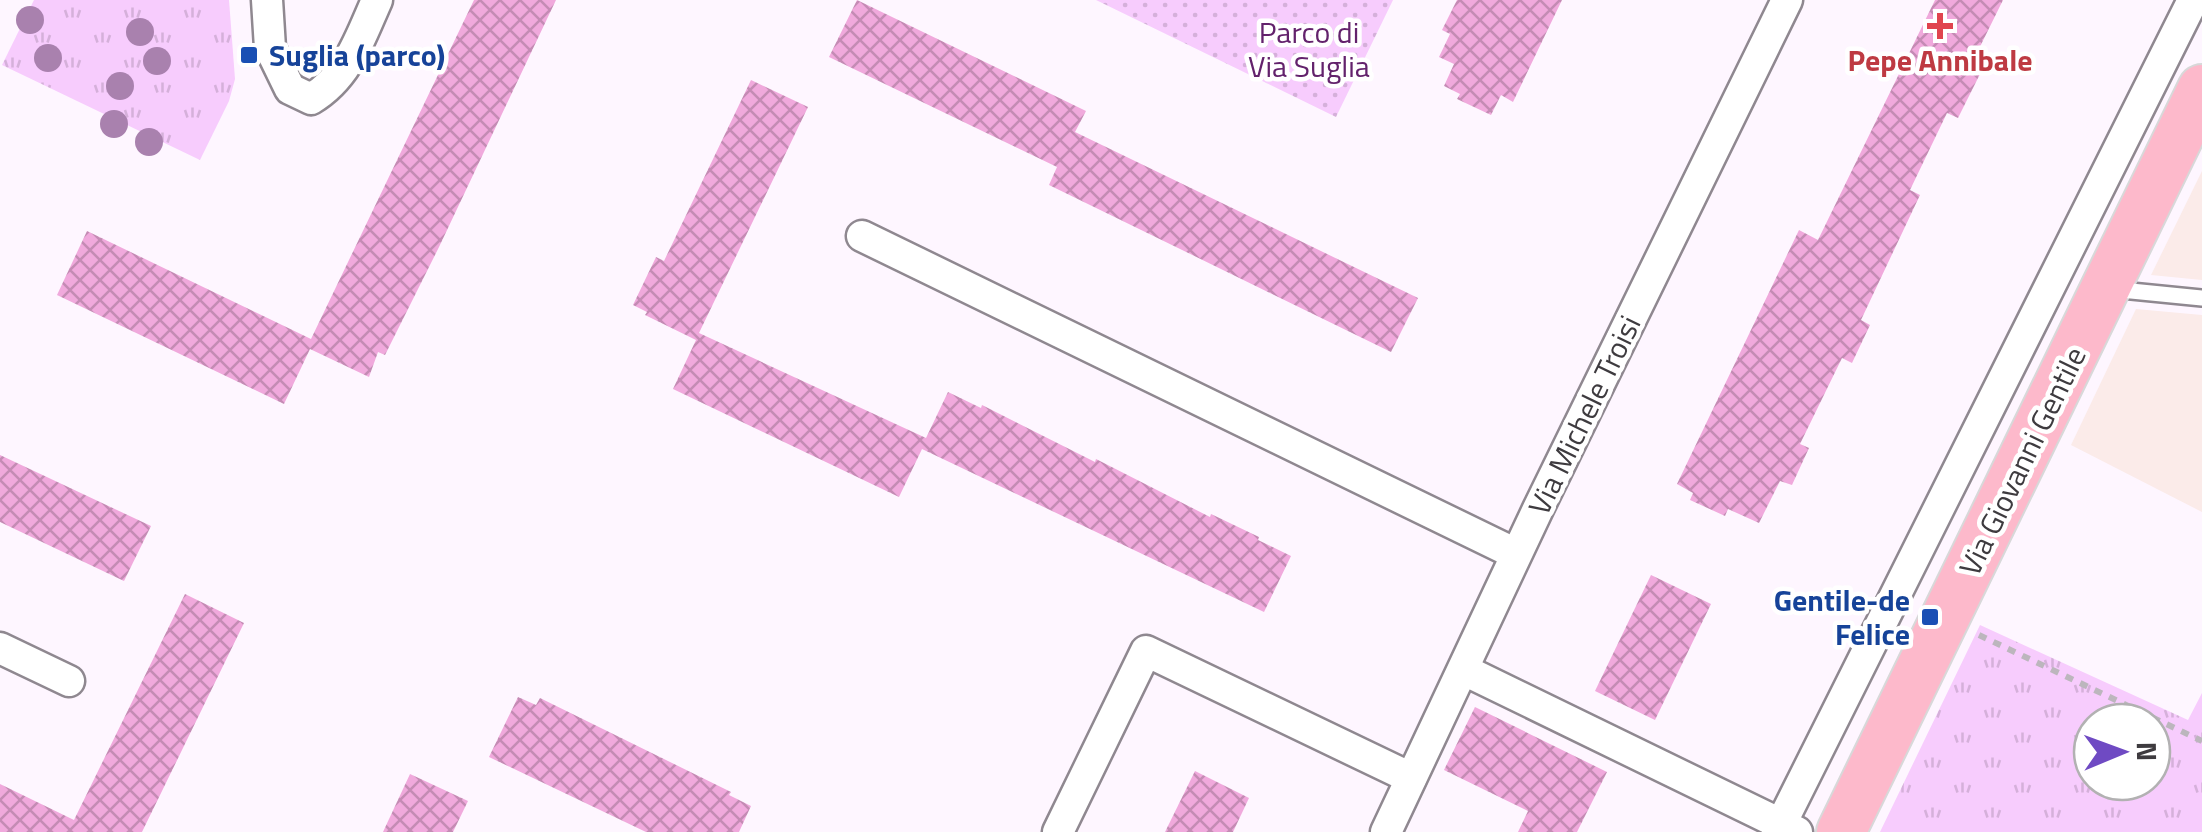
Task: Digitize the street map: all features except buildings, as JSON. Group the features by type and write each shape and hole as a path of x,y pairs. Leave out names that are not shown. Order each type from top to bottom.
{"main road":[{"name":"Via Giovanni Gentile","path":"1841,832 2202,89"}],"street":[{"path":"267,0 270,48 290,89 311,100 331,87 350,60 377,0"},
{"name":"Via Michele Troisi","path":"1386,832 1516,554 1786,0"},
{"path":"1464,670 1785,829 2192,0"},
{"path":"2112,162 2156,183"},
{"path":"862,236 1516,554"},
{"path":"0,648 70,681"},
{"path":"1058,832 1146,651 1411,778"}],"lane":[{"path":"2106,289 2202,298"}],"path":[{"path":"1946,620 2202,741"}],"shaded area":[{"path":"2202,171 2202,280 2151,275"},
{"path":"2136,309 2202,315 2202,512 2071,445"}],"green space":[{"path":"34,0 229,0 235,79 229,101 200,160 2,65"},
{"name":"Parco di Via Suglia","path":"1096,0 1393,0 1336,117"},
{"path":"1980,625 2149,702 2072,702 2072,802 2172,802 2172,713 2188,720 2202,693 2202,832 1880,832"}],"place":[{"name":"Pepe Annibale","path":"1940,26"},
{"name":"Suglia (parco)","path":"249,55"},
{"name":"Gentile-de Felice","path":"1930,617"}]}
